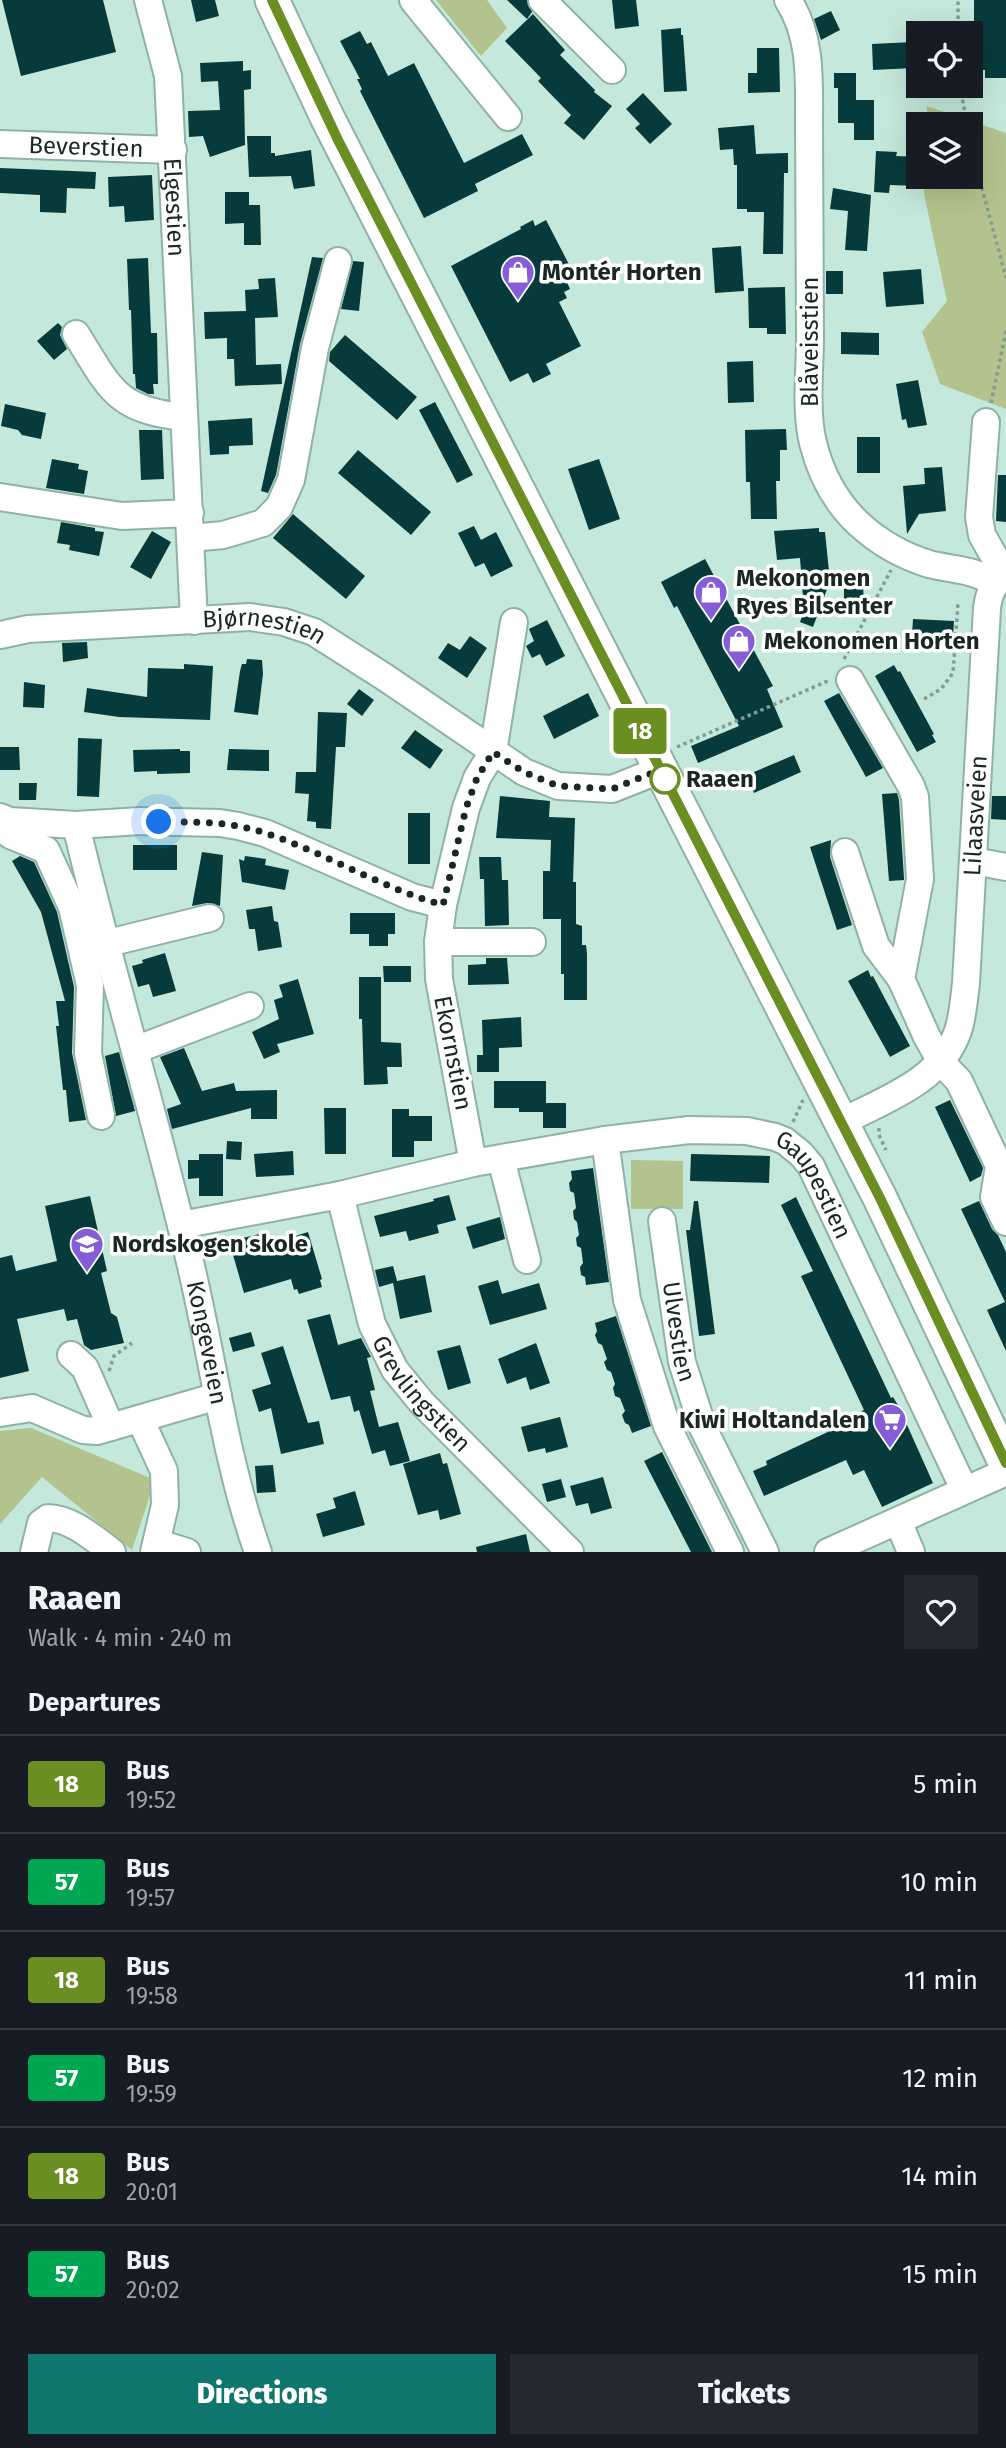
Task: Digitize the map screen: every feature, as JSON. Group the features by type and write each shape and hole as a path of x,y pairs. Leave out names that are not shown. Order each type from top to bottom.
{"main road":[{"path":"272,0 327,117 668,759 1006,1464"}],"street":[{"name":"Elgestien","path":"148,0 168,76 194,621"},
{"path":"413,0 508,117"},
{"path":"542,0 612,70"},
{"name":"Blåveisstien","path":"788,0 798,16 806,41 809,86 810,422 812,440 829,488 861,526 900,553 931,564 1002,577"},
{"name":"Beverstien","path":"0,144 173,150"},
{"path":"0,497 190,526 223,535 263,523 279,506 291,480 315,348 338,261"},
{"path":"76,334 108,384 121,398 135,407 157,414 184,417"},
{"path":"986,422 979,517 982,535 1002,577"},
{"name":"Lilaasveien","path":"842,1122 925,1077 941,1062 958,1031 963,1011 987,608 989,594 1002,577"},
{"name":"Bjørnestien","path":"0,635 28,629 250,617 284,622 314,632 524,772 558,786 612,789 668,759"},
{"path":"493,752 514,622"},
{"path":"843,672 915,797 920,879 901,979"},
{"name":"Ekornstien","path":"473,1163 439,979 438,942 443,905 466,808 477,778 493,752"},
{"path":"0,817 10,821 76,825 141,821 238,826 265,833 412,897 443,905"},
{"path":"0,822 10,835 46,850 72,907 90,985 88,1053 101,1116"},
{"name":"Kongeveien","path":"76,825 104,944 181,1225 248,1525 258,1552"},
{"path":"845,852 876,946 901,979 941,1062 959,1080 999,1166 994,1197 1006,1222"},
{"path":"973,860 1006,867"},
{"path":"104,944 210,918"},
{"path":"438,942 532,942"},
{"path":"135,1050 250,1006"},
{"name":"Gaupestien","path":"181,1225 340,1195 473,1163 605,1140 722,1129 747,1131 785,1142 800,1154 816,1176 964,1489"},
{"path":"605,1140 626,1300 667,1426 730,1552"},
{"path":"501,1159 527,1260"},
{"name":"Grevlingstien","path":"340,1195 372,1324 395,1370 422,1403 570,1552"},
{"name":"Ulvestien","path":"662,1221 682,1362 703,1428 761,1551"},
{"path":"71,1355 85,1368 111,1427"},
{"path":"0,1413 32,1408 83,1430 97,1432 218,1396"},
{"path":"140,1419 164,1471 165,1505 156,1547 187,1552"},
{"path":"674,1440 703,1428"},
{"path":"828,1552 1006,1472"},
{"path":"34,1552 41,1523 48,1518 65,1521 112,1552"},
{"path":"898,1521 911,1552"}],"path":[{"path":"958,0 958,21"},
{"path":"982,189 1006,278"},
{"path":"986,422 1006,331"},
{"path":"668,759 843,672 900,553"},
{"path":"924,699 941,689 953,673 958,603"},
{"path":"785,1142 805,1096"},
{"path":"99,1399 114,1356 132,1343"}],"green space":[{"path":"436,0 487,0 507,28 481,56"},
{"path":"927,106 945,112 927,112"},
{"path":"983,125 1006,133 1006,409 940,384 922,332 947,301 924,189 983,189"},
{"path":"631,1160 683,1161 683,1209 631,1209"},
{"path":"31,1428 155,1480 132,1550 42,1477 0,1524 0,1431"}],"building":[{"path":"2,0 103,0 116,52 21,76"},
{"path":"191,0 215,0 219,16 196,22"},
{"path":"507,0 527,0 532,12 527,19"},
{"path":"612,0 636,0 639,26 615,29"},
{"path":"974,0 1006,0 1006,78 985,78 983,21 974,21"},
{"path":"831,11 840,30 821,40 814,19"},
{"path":"533,14 565,50 560,55 594,92 612,106 584,140 564,123 571,115 538,81 541,78 505,41"},
{"path":"681,28 687,91 664,92 661,30"},
{"path":"360,31 367,44 371,42 388,76 414,63 464,163 522,134 533,155 475,184 478,191 424,218 360,91 362,89 357,79 360,79 340,41"},
{"path":"906,42 906,68 873,70 872,44"},
{"path":"757,48 779,48 780,92 748,93 748,73 757,73"},
{"path":"243,61 243,71 251,70 251,89 244,90 245,145 210,157 203,136 189,137 188,111 220,110 218,81 201,82 200,63"},
{"path":"834,73 856,73 856,100 874,100 874,140 854,140 854,123 838,123 838,88 834,88"},
{"path":"643,93 672,124 650,144 635,128 640,124 626,109"},
{"path":"754,125 756,154 788,153 788,173 784,173 783,254 763,254 764,212 737,209 737,165 734,165 733,149 720,150 718,128"},
{"path":"247,136 271,136 271,153 275,153 275,156 311,150 315,186 294,189 291,176 249,177"},
{"path":"876,151 897,152 896,156 906,156 906,186 890,185 889,193 874,192"},
{"path":"0,168 96,172 95,189 67,188 66,213 40,212 40,195 0,193"},
{"path":"152,175 154,220 125,222 124,206 109,207 108,177"},
{"path":"833,188 871,195 867,251 845,250 848,211 830,209"},
{"path":"225,192 249,192 249,205 260,205 261,245 244,245 244,223 225,224"},
{"path":"533,220 535,226 546,220 575,276 566,280 570,289 564,292 567,298 559,302 581,346 546,364 551,374 533,383 528,373 510,382 451,266"},
{"path":"741,246 744,291 715,293 712,248"},
{"path":"312,257 323,258 300,344 276,475 268,493 261,491"},
{"path":"148,258 151,333 157,333 158,384 153,384 154,394 136,388 129,310 127,259"},
{"path":"353,261 364,262 359,311 341,309"},
{"path":"921,269 924,304 886,307 883,272"},
{"path":"826,271 843,271 843,294 826,294"},
{"path":"275,278 278,317 255,318 256,365 281,364 282,384 235,386 234,359 227,359 227,338 205,339 204,312 246,311 245,290 259,289 258,279"},
{"path":"785,287 786,334 767,334 767,328 749,328 748,288"},
{"path":"58,323 62,327 60,335 67,349 54,360 37,341"},
{"path":"841,332 879,333 879,355 841,354"},
{"path":"345,335 417,397 397,420 329,361 330,352"},
{"path":"753,361 754,402 728,403 727,362"},
{"path":"918,380 927,425 908,428 906,419 902,420 896,384"},
{"path":"435,402 473,475 457,483 419,410"},
{"path":"5,404 46,413 41,439 1,426"},
{"path":"252,418 253,445 229,446 229,454 210,455 208,421"},
{"path":"786,429 787,450 780,450 780,481 776,481 777,519 751,519 750,482 746,482 745,430"},
{"path":"139,430 162,430 164,479 141,480"},
{"path":"857,437 880,437 880,473 857,473"},
{"path":"358,450 431,512 411,535 338,473"},
{"path":"52,459 79,464 78,469 88,471 84,494 46,488"},
{"path":"599,459 620,519 589,530 568,469"},
{"path":"942,467 946,511 919,514 907,534 903,486 925,484 924,468"},
{"path":"998,475 1006,475 1006,522 996,521"},
{"path":"293,514 365,576 346,599 273,538"},
{"path":"61,522 104,532 99,556 69,550 70,545 57,543"},
{"path":"474,526 481,540 496,532 513,566 491,577 484,563 475,567 458,533"},
{"path":"819,528 819,532 825,532 830,581 813,627 800,622 804,611 800,558 777,560 774,531"},
{"path":"152,531 171,542 151,579 130,567"},
{"path":"705,559 773,686 767,689 783,727 698,763 691,746 739,726 677,606 674,608 661,582"},
{"path":"863,585 864,603 844,604 844,586"},
{"path":"913,619 954,621 953,637 912,635"},
{"path":"547,620 565,656 546,666 540,654 532,658 526,646 534,641 529,629"},
{"path":"470,636 487,648 467,678 438,658 448,643 460,650"},
{"path":"87,642 88,658 63,662 62,643"},
{"path":"247,659 262,660 258,715 234,712 240,671"},
{"path":"184,664 213,666 210,720 119,717 84,712 87,688 147,697 148,668 184,669"},
{"path":"894,665 898,672 900,671 934,734 932,735 936,742 917,752 875,676"},
{"path":"24,682 45,685 44,708 23,707"},
{"path":"359,689 374,700 362,716 347,704"},
{"path":"588,693 599,716 554,739 543,716"},
{"path":"839,693 883,768 866,777 824,701"},
{"path":"318,712 347,713 345,747 336,747 331,829 316,828 316,822 307,821 309,794 295,793 296,772 316,772"},
{"path":"415,730 443,750 430,769 401,748"},
{"path":"78,738 102,739 99,797 77,796"},
{"path":"0,747 19,747 20,770 0,770"},
{"path":"229,749 269,750 269,771 227,770"},
{"path":"133,750 190,751 190,773 134,772"},
{"path":"794,755 801,772 754,793 747,775"},
{"path":"19,783 37,783 36,800 19,800"},
{"path":"897,793 904,880 889,881 882,794"},
{"path":"500,796 550,801 549,817 575,818 573,882 576,882 576,924 582,926 582,945 586,945 587,1000 564,1000 561,919 543,919 543,871 550,871 551,840 496,838"},
{"path":"992,796 1006,796 1006,820 991,819"},
{"path":"408,813 430,813 430,864 408,864"},
{"path":"831,840 830,857 852,925 837,930 810,847"},
{"path":"133,845 177,845 177,870 133,870"},
{"path":"202,852 223,855 220,906 207,903 192,906"},
{"path":"20,856 34,862 57,912 74,987 72,1053 86,1120 69,1122 56,1026 59,1026 56,1001 65,1001 41,912 12,861"},
{"path":"245,856 266,859 265,865 289,870 285,890 242,882 239,859 244,861"},
{"path":"479,857 501,857 502,880 508,880 509,925 485,926 484,879 480,879"},
{"path":"272,906 282,947 258,951 255,929 249,929 246,910"},
{"path":"350,913 395,913 395,934 388,934 388,946 369,946 369,934 350,934"},
{"path":"165,953 176,991 153,997 149,984 138,987 132,966"},
{"path":"486,958 507,958 509,984 468,985 468,965 486,964"},
{"path":"383,966 411,966 411,982 384,982"},
{"path":"868,970 910,1046 890,1057 848,981"},
{"path":"359,977 381,977 381,1042 401,1043 402,1067 387,1067 388,1084 364,1085"},
{"path":"298,979 314,1034 277,1044 280,1052 264,1059 252,1032 279,1019 274,1000 283,997 279,985"},
{"path":"521,1017 522,1047 499,1048 499,1072 477,1072 477,1055 483,1055 482,1020"},
{"path":"184,1048 202,1091 234,1083 236,1091 277,1090 277,1119 251,1119 251,1108 172,1129 167,1109 181,1104 160,1057"},
{"path":"119,1052 135,1111 116,1116 105,1056"},
{"path":"494,1081 546,1081 546,1103 566,1103 566,1128 543,1128 543,1112 494,1108"},
{"path":"950,1100 983,1168 981,1176 970,1182 935,1107"},
{"path":"324,1108 346,1108 346,1154 325,1154"},
{"path":"392,1109 409,1109 409,1116 432,1116 432,1141 414,1141 414,1157 392,1157"},
{"path":"227,1141 242,1142 241,1160 226,1159"},
{"path":"293,1151 294,1175 256,1177 254,1154"},
{"path":"199,1154 223,1154 223,1196 199,1196 199,1178 188,1179 188,1160 199,1160"},
{"path":"691,1154 770,1156 769,1183 690,1181"},
{"path":"593,1168 609,1282 586,1285 585,1277 581,1275 581,1248 577,1246 576,1238 579,1235 573,1211 576,1208 574,1193 570,1191 569,1183 572,1179 571,1171"},
{"path":"449,1195 456,1220 437,1225 439,1233 409,1241 406,1231 380,1237 374,1216"},
{"name":"Nordskogen skole","path":"90,1196 107,1271 101,1273 111,1313 117,1317 124,1343 91,1350 84,1345 77,1319 67,1321 64,1309 17,1319 29,1371 0,1378 0,1258 12,1255 16,1271 57,1261 45,1206"},
{"path":"796,1197 891,1398 893,1397 899,1407 933,1483 882,1507 864,1470 853,1475 846,1460 764,1496 753,1471 767,1465 766,1461 832,1430 831,1428 842,1423 841,1421 864,1410 801,1276 813,1271 781,1205"},
{"path":"694,1201 698,1201 715,1334 699,1336 686,1230 690,1230"},
{"path":"979,1201 1006,1252 1006,1351 987,1310 1005,1302 961,1209"},
{"path":"500,1217 505,1239 473,1249 466,1227"},
{"path":"308,1232 322,1287 299,1294 297,1289 294,1290 291,1279 244,1293 229,1241 260,1234 263,1246"},
{"path":"393,1266 397,1281 425,1275 432,1312 400,1319 393,1283 379,1287 375,1270"},
{"path":"498,1280 502,1294 539,1283 547,1309 490,1325 478,1286"},
{"path":"330,1314 338,1345 361,1338 371,1357 367,1358 375,1390 370,1391 379,1427 398,1422 410,1461 390,1466 385,1450 372,1454 359,1410 354,1412 350,1396 331,1400 307,1320"},
{"path":"616,1316 651,1426 632,1433 622,1415 625,1411 620,1398 615,1396 615,1384 604,1362 607,1359 602,1345 598,1343 595,1335 595,1323"},
{"path":"251,1332 255,1346 233,1352 229,1338"},
{"path":"536,1343 550,1383 530,1390 526,1377 507,1384 498,1359"},
{"path":"460,1345 471,1383 448,1390 437,1351"},
{"path":"283,1346 308,1423 319,1421 324,1444 281,1454 271,1408 259,1412 252,1390 271,1384 261,1353"},
{"path":"560,1417 568,1447 546,1453 545,1448 528,1452 521,1427"},
{"path":"662,1452 712,1552 691,1552 644,1461"},
{"path":"440,1453 443,1464 447,1463 461,1514 440,1520 438,1510 418,1515 403,1464"},
{"path":"273,1465 276,1492 257,1493 255,1466"},
{"path":"603,1477 612,1508 591,1514 588,1503 576,1506 570,1486"},
{"path":"561,1479 566,1497 547,1502 542,1484"},
{"path":"355,1491 365,1525 323,1537 316,1514 336,1508 333,1498"},
{"path":"526,1534 530,1552 477,1552 476,1547"}],"bus line":[{"name":"18","path":"272,0 338,140 880,1198 1006,1463"}],"place":[{"name":"Montér Horten","path":"518,302"},
{"name":"Mekonomen Ryes Bilsenter","path":"711,622"},
{"name":"Mekonomen Horten","path":"739,671"},
{"name":"Raaen","path":"665,779"},
{"name":"Nordskogen skole","path":"87,1274"},
{"name":"Kiwi Holtandalen","path":"890,1450"}],"route":[{"path":"159,822 220,823 265,833 412,897 443,905 466,808 477,778 493,752 524,772 558,786 612,789 660,770 665,779"}]}
